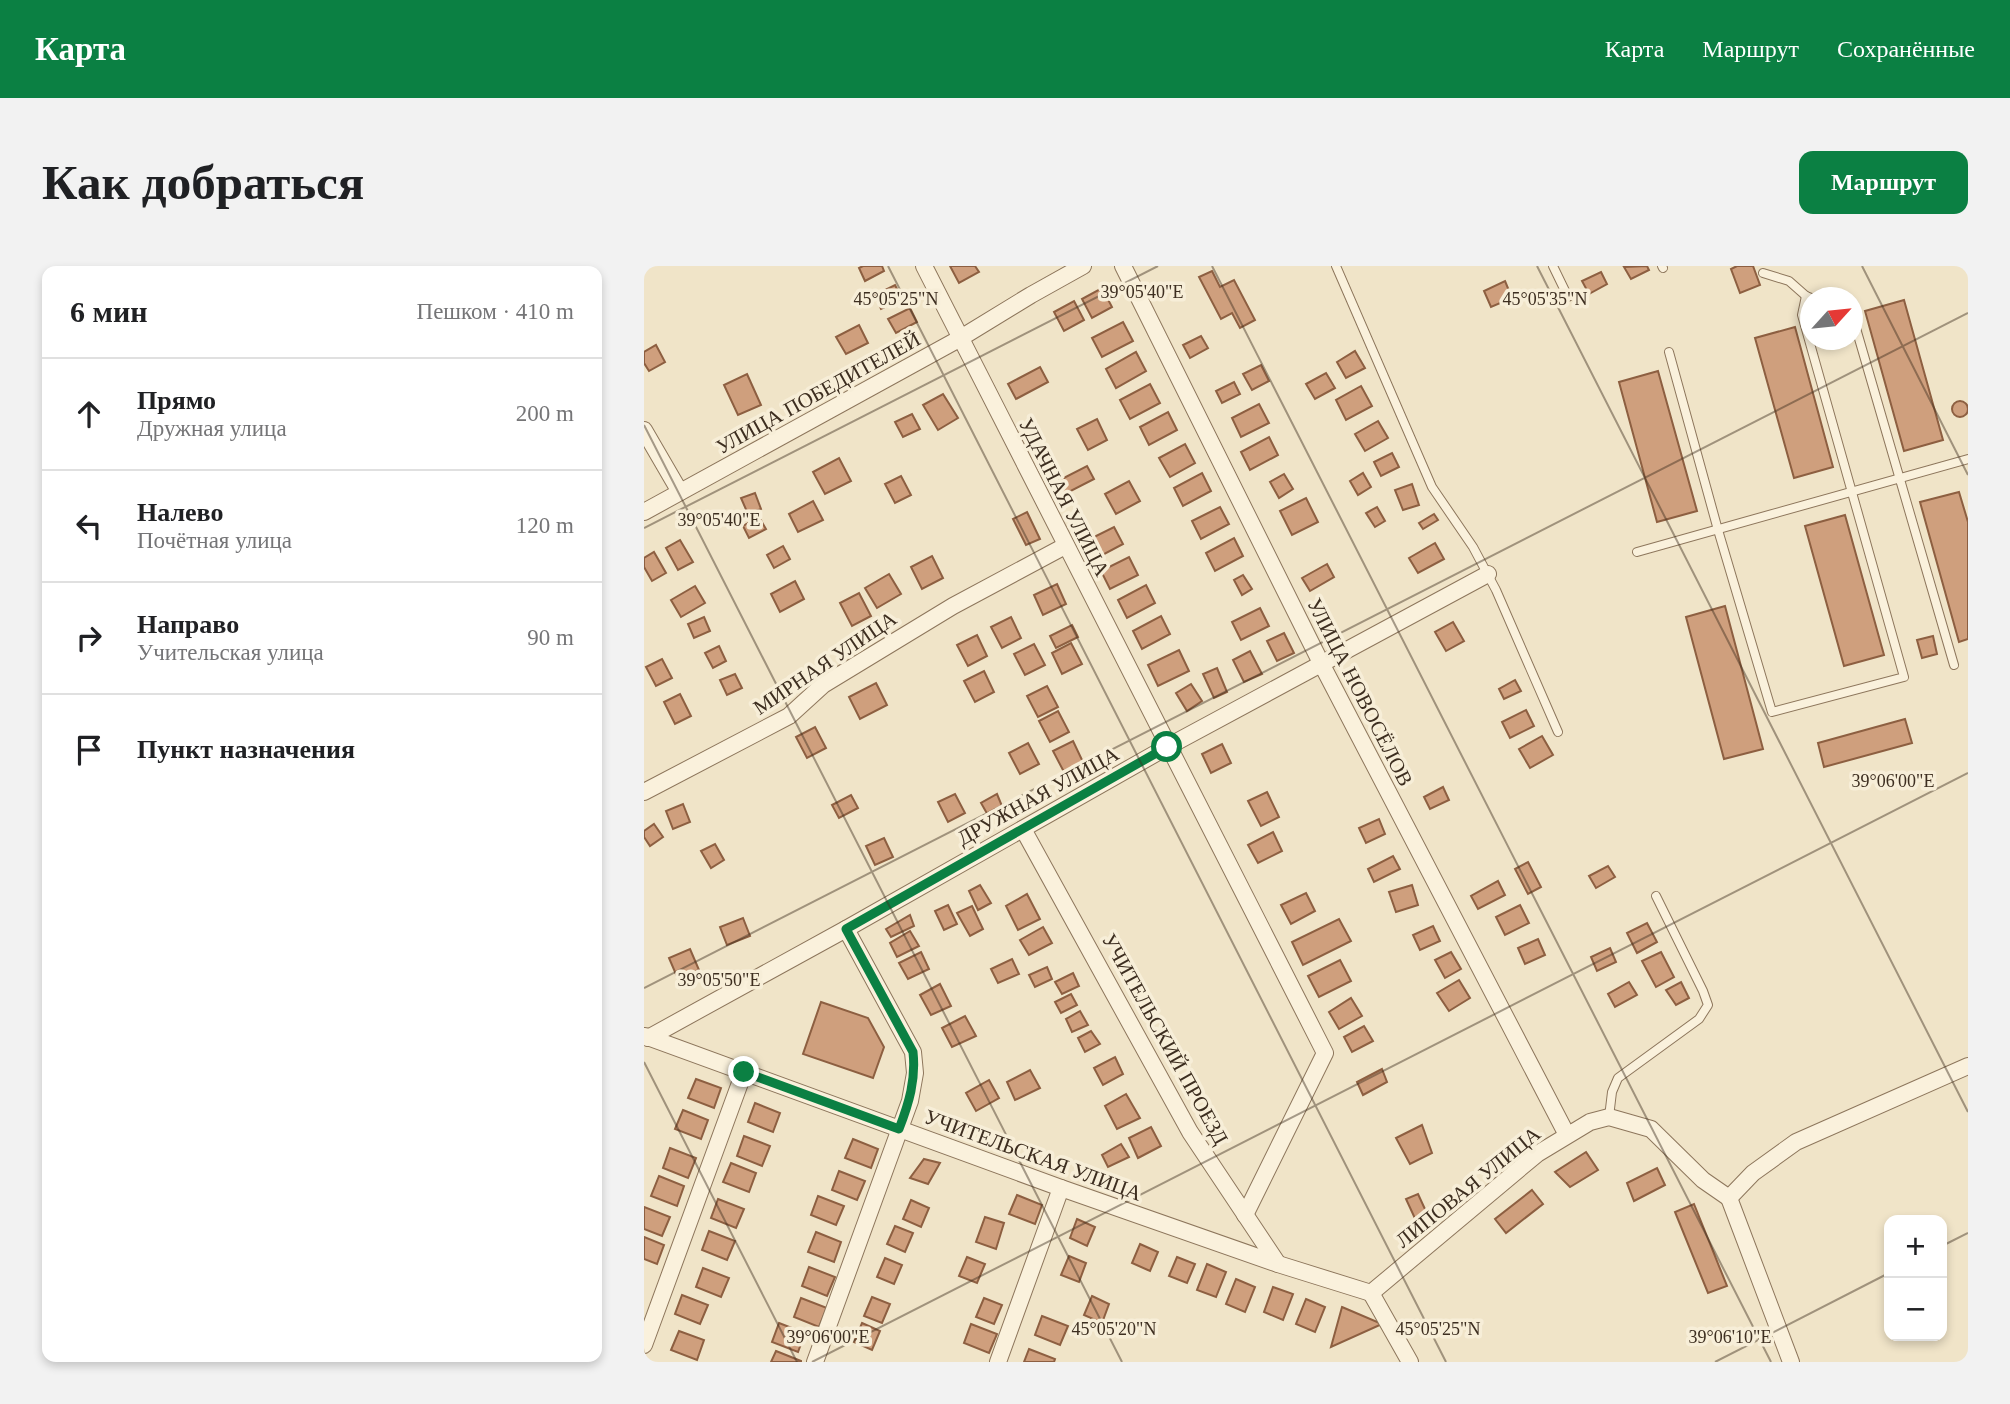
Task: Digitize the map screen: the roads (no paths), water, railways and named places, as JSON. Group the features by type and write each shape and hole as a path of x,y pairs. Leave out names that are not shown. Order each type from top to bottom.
{"street":[{"name":"УДАЧНАЯ УЛИЦА","path":"924,266 1325,1053 1245,1215"},
{"name":"УЛИЦА ПОБЕДИТЕЛЕЙ","path":"644,512 959,339 1083,266"},
{"name":"УЛИЦА НОВОСЁЛОВ","path":"1123,266 1321,663 1567,1135"},
{"path":"644,430 680,492"},
{"name":"МИРНАЯ УЛИЦА","path":"644,792 789,716 823,685 953,606 1065,546"},
{"name":"ДРУЖНАЯ УЛИЦА","path":"646,1037 846,929 1167,747 1488,574"},
{"name":"УЧИТЕЛЬСКИЙ ПРОЕЗД","path":"1023,829 1190,1132 1278,1264"},
{"path":"815,1362 910,1101 915,1073 913,1052 846,929"},
{"name":"УЧИТЕЛЬСКАЯ УЛИЦА","path":"646,1037 1061,1188 1278,1264 1371,1293"},
{"path":"1729,1198 1753,1173 1796,1142 1968,1066"},
{"path":"644,1345 744,1072"},
{"path":"1609,1118 1651,1129 1703,1180 1729,1198 1791,1362"},
{"name":"ЛИПОВАЯ УЛИЦА","path":"1371,1293 1537,1154 1590,1122 1609,1118"},
{"path":"998,1362 1061,1188"},
{"path":"1371,1293 1410,1362"}],"lane":[{"path":"1336,266 1432,487 1488,574 1558,732"},
{"path":"1553,266 1568,297"},
{"path":"1763,273 1789,281 1800,290"},
{"path":"1669,352 1717,530 1772,712 1904,677 1812,350"},
{"path":"1862,350 1954,665"},
{"path":"1637,552 1898,478 1967,462"},
{"path":"1609,1118 1612,1091 1618,1078 1699,1019 1708,1005 1656,896"}]}
